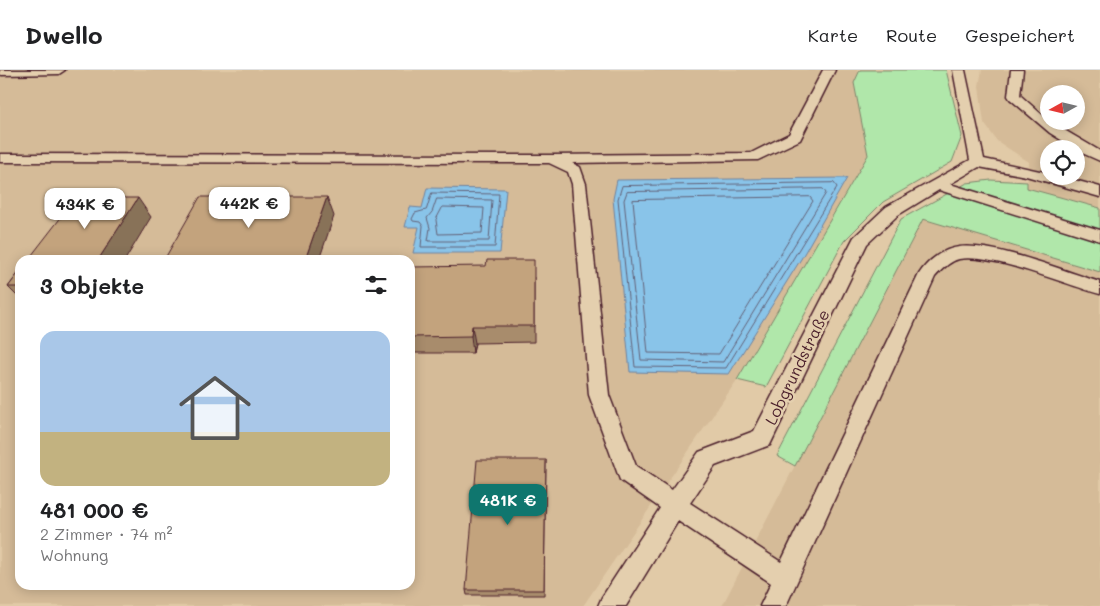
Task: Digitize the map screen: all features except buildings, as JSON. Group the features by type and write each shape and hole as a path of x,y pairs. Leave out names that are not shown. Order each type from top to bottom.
{"lane":[{"path":"0,70 59,70"},
{"path":"0,158 551,159 753,157 795,137 829,70"},
{"path":"959,70 977,162 1028,172 1100,192"},
{"path":"1017,70 1014,96 1038,120 1058,134 1100,157"},
{"path":"551,159 575,170 579,184 599,395 628,473 786,579"},
{"name":"Lobgrundstraße","path":"611,606 675,505 707,459 762,438 860,241 892,211 977,162"},
{"path":"937,185 1100,236"},
{"path":"773,606 928,274 942,259 960,253 978,253 1100,288"}],"shaded area":[{"path":"0,70 860,70 854,83 868,155 737,380 583,606 0,606"},
{"path":"982,70 1100,70 1100,208 1027,188 1029,162 997,141 984,123 979,86"},
{"path":"923,219 1100,272 1100,606 722,606"}],"green space":[{"path":"860,70 946,70 962,136 952,162 883,202 844,241 766,387 737,380 868,155 854,83"},
{"path":"991,180 1027,182 1027,188 1100,208 1100,272 923,219 795,466 777,456 901,219 967,183"}],"water":[{"path":"847,178 801,259 729,374 630,372 613,199 617,180"},
{"path":"427,188 506,189 500,253 413,253 419,227 405,227 410,207 422,208"}]}
